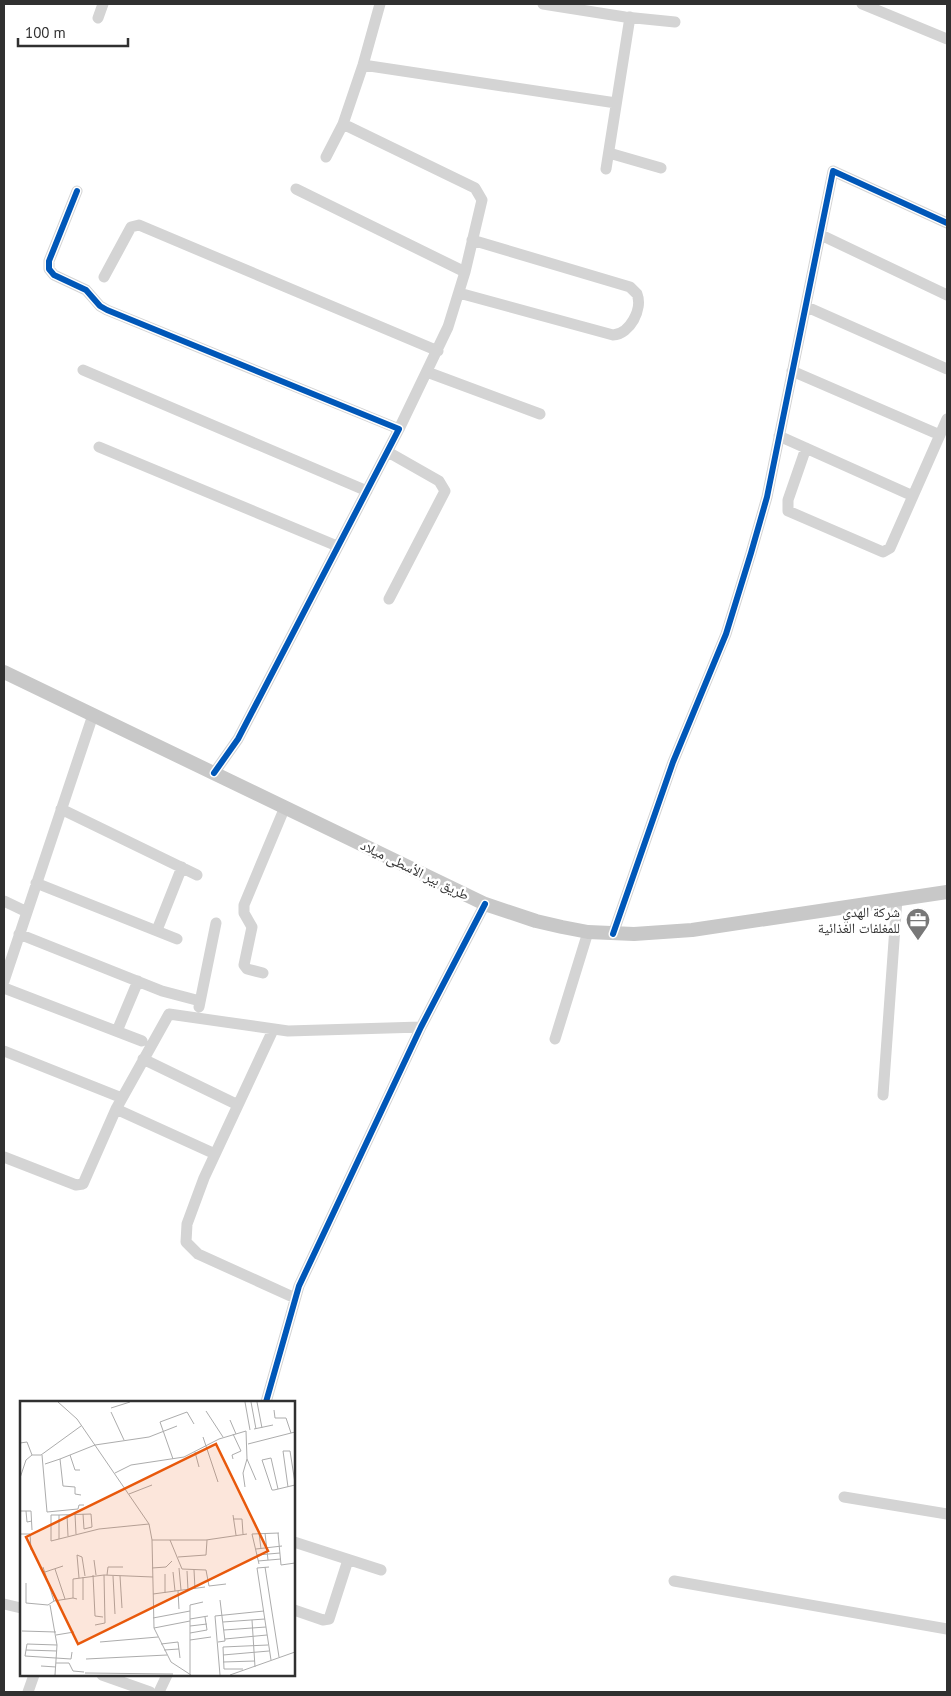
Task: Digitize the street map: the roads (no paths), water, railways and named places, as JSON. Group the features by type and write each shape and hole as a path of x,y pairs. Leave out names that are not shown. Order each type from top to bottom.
{"main road":[{"name":"طريق بير الأسطى ميلاد","path":"4,672 485,904 536,921 588,932 613,934 692,930 947,892"}],"street":[{"path":"98,18 103,4"},
{"path":"326,157 344,124 363,66 380,4"},
{"path":"543,4 674,22"},
{"path":"862,4 947,39"},
{"path":"606,169 630,17"},
{"path":"363,66 616,104"},
{"path":"214,773 238,739 337,546 388,452 438,351 459,293 482,200 475,188 344,124"},
{"path":"609,153 661,168"},
{"path":"613,934 673,762 735,607 767,497 807,307 833,171 947,223"},
{"path":"296,189 465,272"},
{"path":"78,191 48,261 49,268 54,275 86,290 100,306 107,310 399,429"},
{"path":"104,277 131,227 138,225 438,351"},
{"path":"820,235 947,295"},
{"path":"459,293 613,336 621,334 628,328 638,305 637,294 630,287 472,240"},
{"path":"807,307 947,369"},
{"path":"83,370 367,491"},
{"path":"792,371 940,436"},
{"path":"427,372 540,414"},
{"path":"806,448 788,500 788,510 791,514 883,552 890,548 947,419"},
{"path":"779,436 914,496"},
{"path":"99,447 337,546"},
{"path":"388,452 439,481 445,491 388,599"},
{"path":"4,980 6,965 27,912 93,714"},
{"path":"263,973 247,969 244,965 252,928 243,908 285,807"},
{"path":"61,809 197,875"},
{"path":"157,930 182,868"},
{"path":"36,883 177,939"},
{"path":"883,1095 897,899"},
{"path":"4,901 27,912"},
{"path":"266,1401 280,1359 295,1298 421,1028 485,904"},
{"path":"19,934 199,1004 216,923"},
{"path":"555,1039 588,932"},
{"path":"117,1032 138,981"},
{"path":"4,988 142,1041"},
{"path":"4,1157 76,1186 82,1185 116,1109 165,1017 171,1013 273,1030 330,1031 421,1028"},
{"path":"273,1030 215,1154 185,1230 189,1247 198,1254 295,1298"},
{"path":"4,1052 122,1098"},
{"path":"142,1059 238,1105"},
{"path":"116,1109 215,1154"},
{"path":"844,1497 947,1514"},
{"path":"295,1542 381,1570"},
{"path":"295,1610 323,1620 330,1619 348,1560"},
{"path":"674,1581 947,1629"},
{"path":"5,1607 20,1608"},
{"path":"28,1692 34,1676"},
{"path":"105,1676 150,1692"},
{"path":"159,1692 167,1676"}],"place":[{"name":"شركة الهدي للمغلفات الغذائية","path":"918,941"}]}
